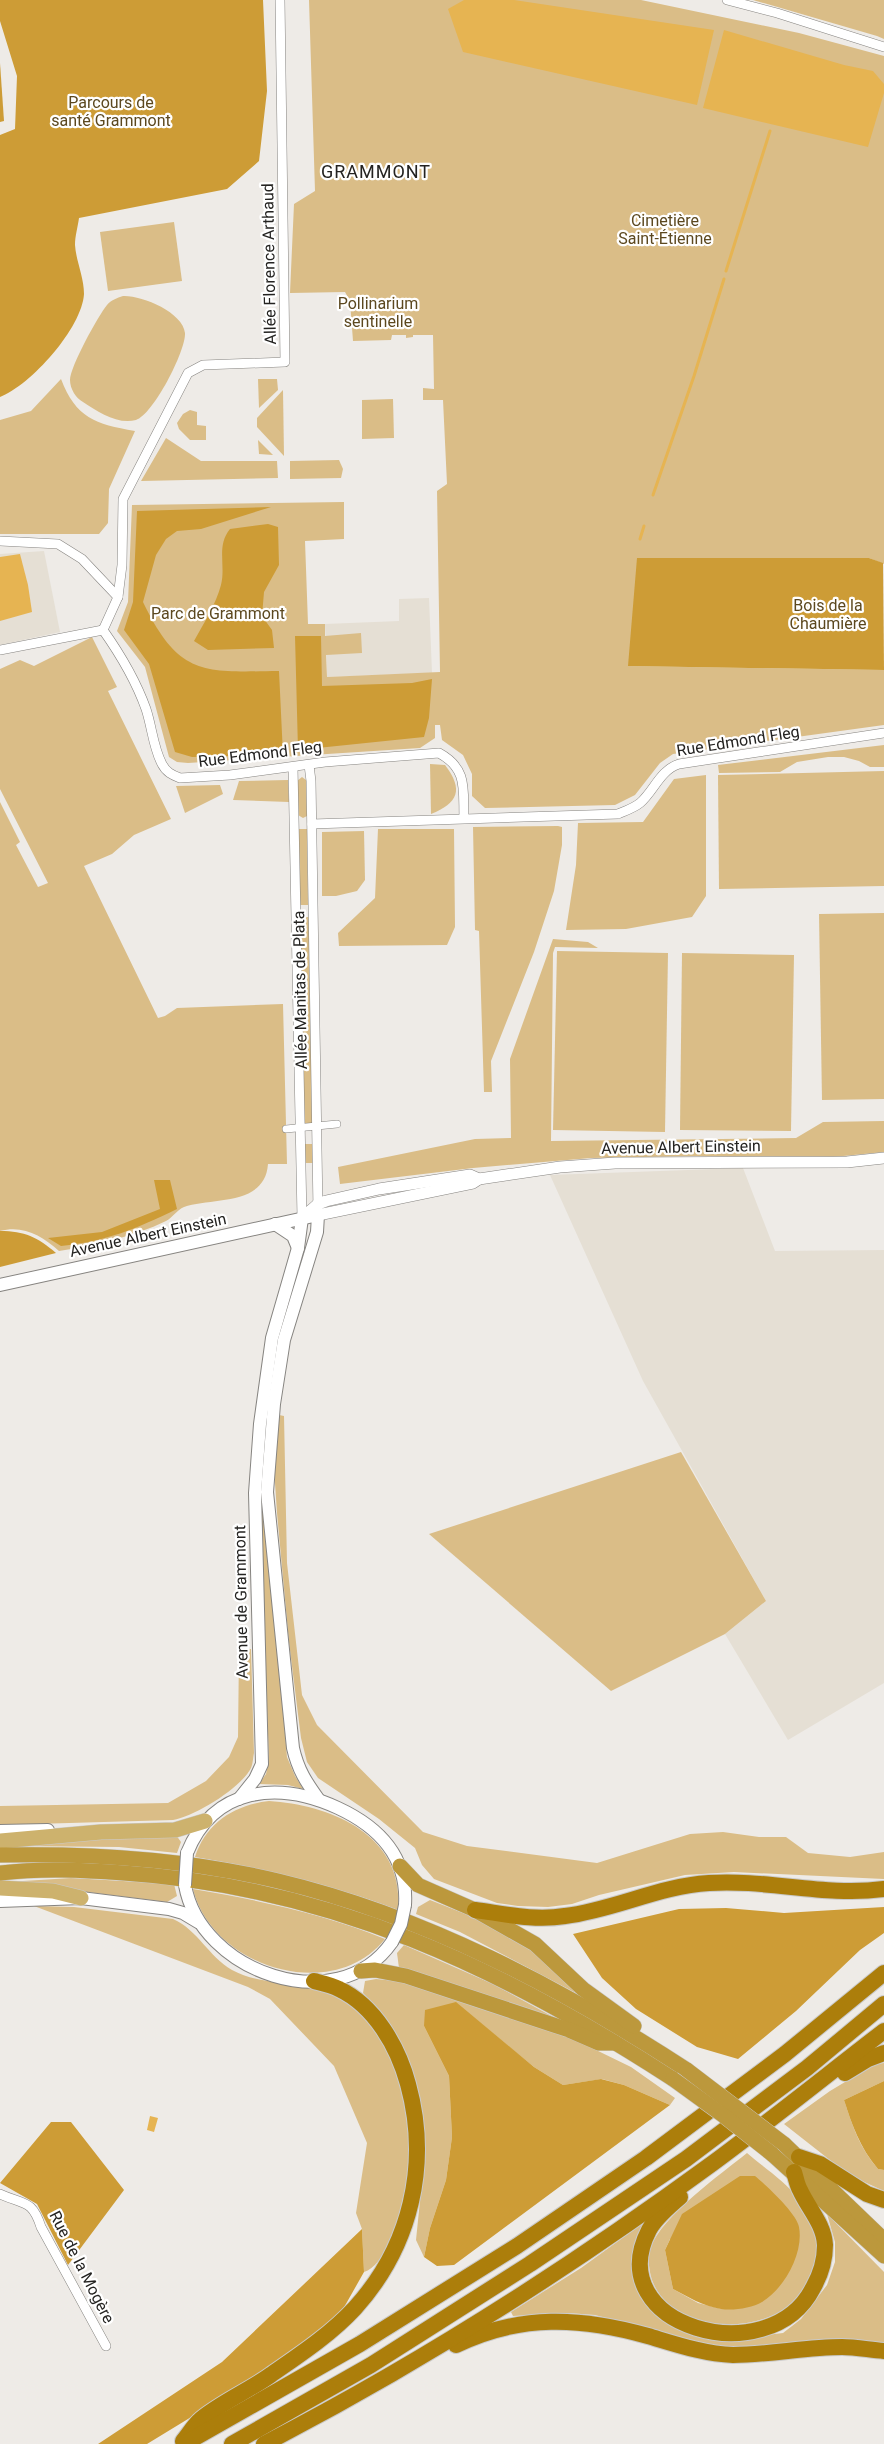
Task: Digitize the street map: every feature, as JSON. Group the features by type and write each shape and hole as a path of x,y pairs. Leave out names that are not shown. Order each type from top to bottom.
{"highway":[{"path":"0,1855 73,1854 204,1867 278,1881 348,1901 414,1924 468,1947 554,1991 660,2052 687,2070 784,2144 796,2165 884,2256"},
{"path":"400,1866 418,1885 474,1910 536,1944 584,1989 658,2042 660,2052"},
{"path":"0,1872 74,1869 204,1880 348,1915 409,1936 577,2018 673,2080 724,2116 772,2154 796,2165 884,2240"},
{"path":"474,1910 522,1917 554,1918 568,1916 679,1886 710,1883 837,1890 884,1889"},
{"path":"361,1971 375,1970 406,1976 569,2030 599,2043 616,2043"},
{"path":"182,2444 360,2344 517,2246 654,2152 785,2054 884,1973"},
{"path":"182,2444 200,2420 300,2354 354,2309 372,2288 387,2264 407,2220 418,2166 418,2133 404,2070 389,2038 372,2015 355,1998 338,1988 314,1981"},
{"path":"232,2444 371,2365 530,2264 629,2198 686,2159 808,2068 884,2004"},
{"path":"264,2444 421,2358 578,2256 713,2163 884,2032"},
{"path":"802,2096 818,2091 868,2059 884,2053"},
{"path":"713,2163 703,2177 662,2213 649,2230 641,2253 641,2274 647,2294 660,2309 678,2320 723,2334 748,2333 771,2327 789,2316 803,2304 819,2277 824,2262 825,2242 819,2224 799,2190 796,2165"},
{"path":"796,2165 820,2164 867,2194 884,2200"},
{"path":"421,2358 435,2355 470,2338 512,2324 548,2321 582,2321 612,2326 677,2345 731,2355 844,2347 884,2351"}],"main road":[{"name":"Avenue Albert Einstein","path":"0,1285 302,1218 318,1210"},
{"name":"Avenue de Grammont","path":"318,1210 317,1232 284,1340 274,1404 267,1492 293,1748 298,1769 304,1781 319,1800"},
{"name":"Avenue de Grammont","path":"238,1799 255,1779 262,1764 255,1493 262,1396 272,1338 298,1248 302,1218"},
{"path":"275,1224 292,1236 298,1248"},
{"path":"262,1396 274,1404"},
{"path":"263,1792 286,1792 319,1800 353,1816 375,1830 386,1841 400,1866 404,1884 405,1905 401,1924 392,1942 377,1960 361,1971 335,1980 314,1981 284,1978 242,1962 214,1941 198,1922 189,1904 184,1885 187,1854 198,1830 205,1821 214,1812 238,1799 263,1792"},
{"path":"0,1841 100,1832 175,1830 205,1821"},
{"path":"0,1831 87,1830 100,1832"},
{"path":"0,1888 53,1891 81,1898 169,1909 183,1913 198,1922"},
{"path":"0,1901 81,1898"}],"street":[{"name":"Allée Florence Arthaud","path":"103,630 118,597 122,565 123,499 128,486 188,374 203,364 285,362 280,0"},
{"path":"727,0 777,13 884,47"},
{"path":"0,541 58,544 82,559 118,597"},
{"path":"0,650 103,630"},
{"name":"Rue Edmond Fleg","path":"103,630 121,655 146,708 154,744 163,766 173,775 180,778 220,776 309,765 439,753 450,759 462,777 464,818"},
{"name":"Rue Edmond Fleg","path":"312,824 618,814 640,803 666,772 679,764 884,734"},
{"name":"Allée Manitas de Plata","path":"309,765 312,824 318,1210"},
{"name":"Allée Manitas de Plata","path":"293,767 302,1218"},
{"path":"286,1129 337,1124"},
{"name":"Avenue Albert Einstein","path":"318,1210 473,1183 478,1179 560,1168 615,1163 847,1162 884,1158"},
{"name":"Rue de la Mogère","path":"0,2194 26,2203 36,2210 41,2227 106,2346"}],"shaded area":[{"path":"464,0 514,0 714,30 697,105 463,52 448,9"},
{"path":"724,30 844,65 873,71 884,84 884,93 868,147 703,108"},
{"path":"44,551 60,632 0,645 0,554"},
{"path":"20,554 28,585 32,612 0,621 0,557"},
{"path":"429,598 432,673 327,677 325,624 399,621 399,599"},
{"path":"743,1168 775,1251 884,1250 884,1683 788,1740 725,1634 766,1601 643,1381 550,1175"},
{"path":"150,2116 158,2118 154,2132 147,2130"}],"green space":[{"name":"Parcours de santé Grammont","path":"0,0 263,0 267,91 259,161 227,189 79,218 75,245 84,288 81,308 65,338 53,354 26,381 0,397 0,135 15,129 17,76 0,21"},
{"name":"Cimetière Saint-Étienne","path":"309,0 641,0 799,33 884,56 884,564 869,558 807,559 628,666 884,670 884,725 673,754 660,763 635,795 615,805 485,808 472,796 472,774 463,755 442,740 440,725 435,725 435,738 420,748 188,763 177,762 169,757 145,667 117,631 128,602 132,505 344,502 344,539 305,541 308,624 325,624 325,636 361,633 362,653 326,655 327,677 440,672 437,491 447,484 443,400 423,400 423,388 434,389 433,335 413,335 413,337 406,338 406,335 392,335 391,340 353,341 350,301 345,292 290,293 294,204 315,191"},
{"path":"753,0 884,0 884,39 877,36"},
{"path":"0,63 4,121 0,122"},
{"path":"174,222 182,281 108,291 100,232"},
{"path":"123,296 140,298 160,306 177,318 185,333 180,353 159,395 143,416 129,421 108,417 95,410 76,396 70,383 71,373 91,330 107,305 116,298"},
{"path":"61,379 73,403 80,411 98,422 135,431 109,489 108,523 99,534 0,534 0,420 31,411"},
{"path":"258,379 277,379 278,390 259,408"},
{"path":"283,390 284,456 257,427 257,418"},
{"path":"393,399 394,438 362,439 362,400"},
{"path":"190,410 197,412 197,425 206,426 206,440 190,440 179,429 177,423 183,414"},
{"path":"166,438 201,461 277,461 278,478 141,481"},
{"path":"258,440 273,455 259,454"},
{"path":"339,460 343,469 341,478 290,479 290,461"},
{"path":"271,507 201,529 177,531 166,539 156,555 143,602 156,627 169,645 182,657 196,665 231,671 279,671 283,755 192,757 175,752 149,664 124,630 133,602 137,511"},
{"name":"Parc de Grammont","path":"268,524 278,527 279,565 264,592 262,616 272,630 274,648 208,650 194,641 219,592 223,570 222,549 226,535 230,529"},
{"name":"Bois de la Chaumière","path":"637,558 869,558 883,563 884,670 628,666"},
{"path":"295,636 321,636 322,686 412,683 432,679 429,718 424,737 298,750"},
{"path":"92,637 117,687 108,691 171,819 134,835 112,854 84,866 158,1018 177,1008 283,1004 287,1164 268,1164 265,1178 247,1194 184,1207 166,1221 140,1232 100,1243 59,1251 32,1233 17,1229 0,1231 0,802 20,842 16,845 38,887 48,883 0,789 0,669 20,660 34,666"},
{"path":"884,745 884,767 870,767 859,761 844,757 828,757 797,762 780,772 719,773 718,765"},
{"path":"430,764 445,765 455,782 456,789 455,795 447,805 431,814"},
{"path":"884,771 884,886 719,889 718,775"},
{"path":"706,775 706,896 692,917 626,929 566,930 576,865 578,823 643,822 674,779"},
{"path":"302,777 306,780 307,816 303,818 298,815 297,781"},
{"path":"288,780 289,802 233,800 239,781"},
{"path":"220,785 223,794 185,813 176,786"},
{"path":"473,827 562,827 562,845 554,891 534,952 491,1061 492,1092 484,1092 479,931 475,930"},
{"path":"298,829 307,829 308,905 299,905"},
{"path":"378,829 454,829 455,927 447,945 339,946 338,933 375,898"},
{"path":"364,831 365,880 357,891 336,896 322,896 322,832"},
{"path":"884,913 884,1099 822,1100 819,914"},
{"path":"300,917 309,917 313,1123 304,1124"},
{"path":"553,939 588,942 598,948 555,947 553,953 551,1141 796,1138 823,1122 884,1121 884,1152 833,1157 694,1156 591,1158 473,1168 340,1184 338,1167 475,1139 511,1138 510,1059"},
{"path":"557,951 668,953 665,1132 553,1130"},
{"path":"682,953 794,955 791,1131 680,1130"},
{"path":"304,1144 313,1144 313,1163 305,1163"},
{"path":"154,1180 170,1180 177,1209 134,1228 93,1241 61,1246 48,1238 102,1232 160,1209"},
{"path":"0,1231 17,1232 30,1236 56,1253 0,1267"},
{"path":"279,1415 284,1416 287,1563 302,1695 317,1725 423,1832 467,1846 597,1863 690,1834 723,1832 759,1837 786,1837 808,1853 850,1857 884,1852 884,1879 734,1872 685,1875 599,1895 572,1904 548,1907 497,1903 434,1879 422,1865 415,1848 379,1819 318,1778 307,1762 301,1738 289,1642 277,1513 274,1468"},
{"path":"681,1452 766,1601 725,1634 611,1691 429,1534"},
{"path":"262,1456 287,1757 303,1789 288,1785 259,1784 266,1774 269,1760 259,1492"},
{"path":"251,1649 253,1763 245,1776 227,1793 193,1813 173,1820 0,1825 0,1806 168,1803 206,1781 229,1757 238,1737 239,1650"},
{"path":"269,1801 316,1809 339,1817 359,1829 377,1844 390,1862 397,1884 398,1910 298,1879 195,1857 206,1834 223,1818 244,1807"},
{"path":"176,1835 181,1842 177,1853 119,1847 14,1846 48,1841"},
{"path":"71,1878 174,1884 177,1896 167,1902 7,1882"},
{"path":"193,1889 315,1915 385,1939 362,1959 335,1970 306,1973 276,1968 248,1956 224,1939 205,1916"},
{"path":"430,1900 491,1924 544,1956 589,2000 460,1932 416,1914 418,1907"},
{"path":"34,1906 74,1907 173,1919 196,1936 216,1958 232,1970 245,1976 272,1982 326,1990 353,2005 367,2019 389,2054 397,2074 404,2094 410,2131 407,2176 397,2221 384,2252 371,2268 364,2272 362,2229 356,2213 367,2143 334,2066 270,1999 248,1987"},
{"path":"884,1907 884,1933 860,1950 796,2011 738,2059 697,2047 636,2009 602,1978 573,1934 679,1909 726,1908 784,1913"},
{"path":"404,1945 493,1984 557,2019 399,1968 397,1953"},
{"path":"376,1979 397,1981 559,2032 631,2067 675,2098 670,2105 624,2085 602,2079 563,2085 534,2067 456,2003 424,2026 449,2076 452,2137 446,2180 430,2228 424,2257 416,2240 424,2162 424,2133 420,2097 391,2025 363,1993 365,1981"},
{"path":"456,2002 534,2067 563,2085 601,2079 624,2085 670,2105 454,2265 437,2266 424,2257 430,2228 446,2180 452,2137 449,2076 424,2026 425,2010"},
{"path":"884,2063 884,2081 844,2100 861,2145 878,2169 884,2170 884,2191 849,2175 784,2124 830,2091 875,2064"},
{"path":"884,2081 884,2170 878,2169 861,2145 844,2100"},
{"path":"51,2122 71,2122 124,2190 68,2265 37,2204 0,2183"},
{"path":"747,2153 781,2180 805,2208 814,2226 816,2235 817,2245 814,2264 800,2295 795,2301 779,2312 760,2320 739,2324 717,2324 696,2320 678,2311 662,2298 652,2280 649,2268 651,2247 657,2235 679,2209","holes":["670,2239 722,2309 698,2303 673,2289 665,2250"]},
{"path":"740,2176 755,2176 793,2215 799,2227 798,2248 791,2269 785,2279 762,2302 731,2310 714,2308 673,2289 665,2250 682,2214"},
{"path":"827,2214 884,2272 884,2344 736,2349 711,2346 595,2315 568,2313 513,2316 511,2312 581,2268 650,2218 635,2250 634,2265 678,2327 703,2338 722,2340 783,2333 801,2319 827,2285 835,2262 835,2242"},
{"path":"362,2229 364,2272 338,2318 260,2375 147,2444 98,2444 222,2362"}],"waterway":[{"path":"726,271 770,131"},
{"path":"653,495 694,376 724,279"},
{"path":"640,539 644,526"}],"district":[{"name":"GRAMMONT","path":"376,171"}],"park label":[{"name":"Pollinarium sentinelle","path":"378,312"}]}
